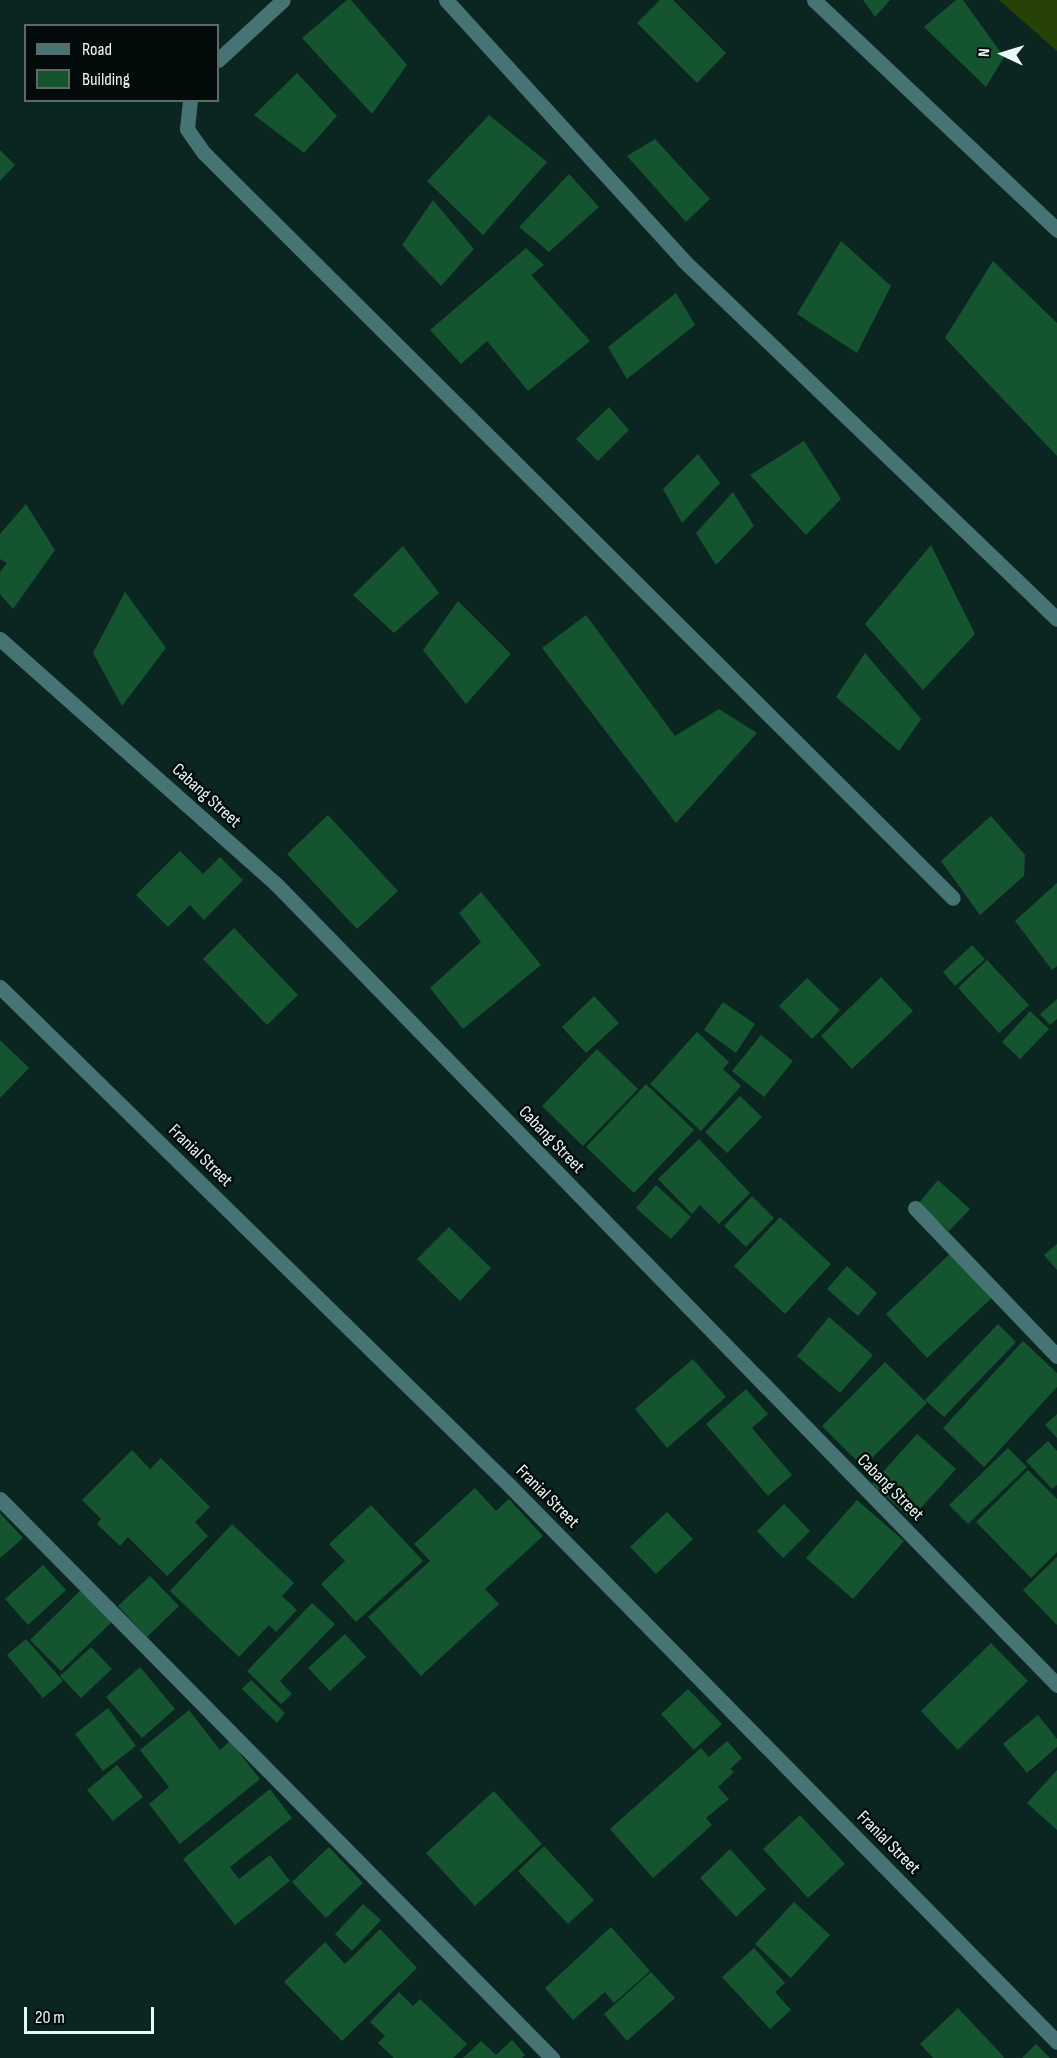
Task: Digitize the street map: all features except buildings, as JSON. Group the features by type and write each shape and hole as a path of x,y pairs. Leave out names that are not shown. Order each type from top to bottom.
{"street":[{"path":"219,59 283,0"},
{"path":"446,0 683,260 1057,620"},
{"path":"814,0 1057,230"},
{"path":"190,102 187,129 204,153 953,898"},
{"name":"Cabang Street","path":"0,639 276,885 1057,1685"},
{"name":"Franial Street","path":"0,987 500,1477 1057,2042"},
{"path":"915,1208 1057,1356"},
{"path":"0,1498 552,2058"}],"green space":[{"path":"999,0 1057,0 1057,51"}]}
